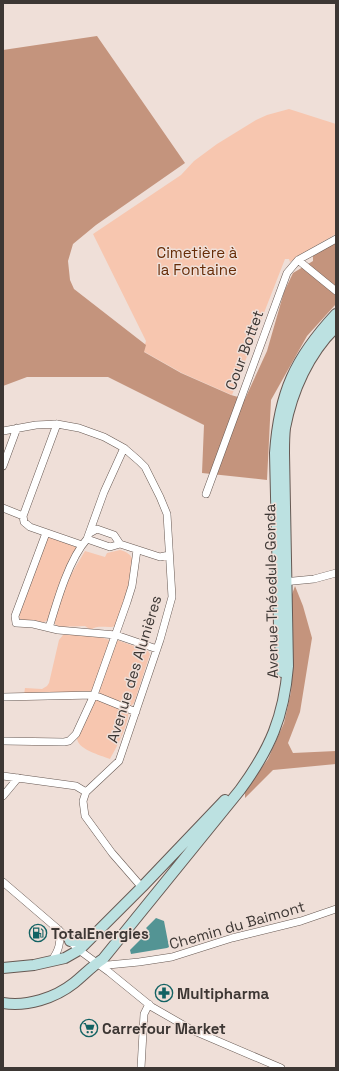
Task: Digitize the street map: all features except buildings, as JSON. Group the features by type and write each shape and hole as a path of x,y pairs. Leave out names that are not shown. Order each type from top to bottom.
{"main road":[{"name":"Avenue Théodule Gonda","path":"6,1003 34,1001 54,995 100,965 103,959 240,790 255,770 273,737 281,714 288,666 275,453 277,430 281,407 288,386 298,365 310,344 336,314"},
{"name":"Avenue Théodule Gonda","path":"8,968 65,958 79,950 142,888 238,786 263,747 276,712 281,686 282,670 279,626 282,582 285,429 295,391 305,369 330,333 336,327"},
{"name":"Avenue Théodule Gonda","path":"70,941 81,941 208,815 213,812"}],"street":[{"name":"Cour Bottet","path":"206,494 288,270 298,260 336,239"},
{"path":"298,260 336,291"},
{"path":"57,424 23,519 26,524 46,533 82,545"},
{"name":"Avenue des Alunières","path":"3,431 36,425 57,424 92,432 124,448 144,467 167,514 172,596 157,649 119,761 86,792"},
{"path":"3,466 17,428"},
{"path":"89,536 104,492 124,448"},
{"path":"3,508 23,516"},
{"path":"49,628 67,576 82,545 89,536 98,529 114,535 120,544"},
{"path":"46,533 14,618 16,623 58,630 116,635 157,649"},
{"path":"89,536 110,547 120,544 160,557 169,555"},
{"path":"3,741 69,741 76,734 94,695 116,635 132,586 137,550"},
{"path":"282,582 314,579 336,573"},
{"path":"3,697 94,695 136,712"},
{"path":"3,776 76,786 86,792 83,801 85,816 112,853 139,884"},
{"path":"3,796 18,778"},
{"path":"3,882 59,930 79,950 163,1014 192,1030 281,1068"},
{"name":"Chemin du Baimont","path":"100,965 120,964 172,957 232,938 301,921 336,909"},
{"path":"52,960 59,950 61,939 59,930"},
{"path":"112,949 112,957 120,964"},
{"path":"141,1068 144,1014 149,1004"}],"green space":[{"name":"Cimetière à la Fontaine","path":"289,109 336,124 336,234 290,262 289,259 285,259 232,395 182,373 143,351 146,341 93,234 181,175 194,161 217,144 256,120 267,115"},
{"path":"47,537 51,537 78,548 49,619 39,623 20,620 19,614"},
{"path":"120,550 128,553 133,560 129,588 117,626 97,627 91,630 85,626 58,627 55,624 54,618 69,578 85,551 105,557 107,553"},
{"path":"70,634 104,638 110,642 92,692 24,695 25,688 42,689 47,686 59,640 63,635"},
{"path":"117,640 148,651 150,654 134,703 131,706 98,693"},
{"path":"95,700 128,711 125,728 110,759 89,751 80,745 78,741 77,737"}],"shaded area":[{"path":"97,36 185,163 96,225 73,244 68,261 70,280 74,289 146,345 144,352 181,373 231,395 245,399 267,351 284,292 293,273 313,261 313,256 336,242 336,304 307,336 271,400 267,480 202,473 204,425 108,377 27,377 3,386 3,50"},
{"path":"295,586 303,606 312,638 300,712 288,743 293,753 336,751 336,764 273,770 245,798 245,791 268,759 284,723 291,692 293,657 290,600"}],"water":[{"path":"156,918 164,921 169,947 131,954 130,950 149,931 146,928"}],"place":[{"name":"TotalEnergies","path":"38,933"},
{"name":"Multipharma","path":"164,993"},
{"name":"Carrefour Market","path":"89,1028"}]}
